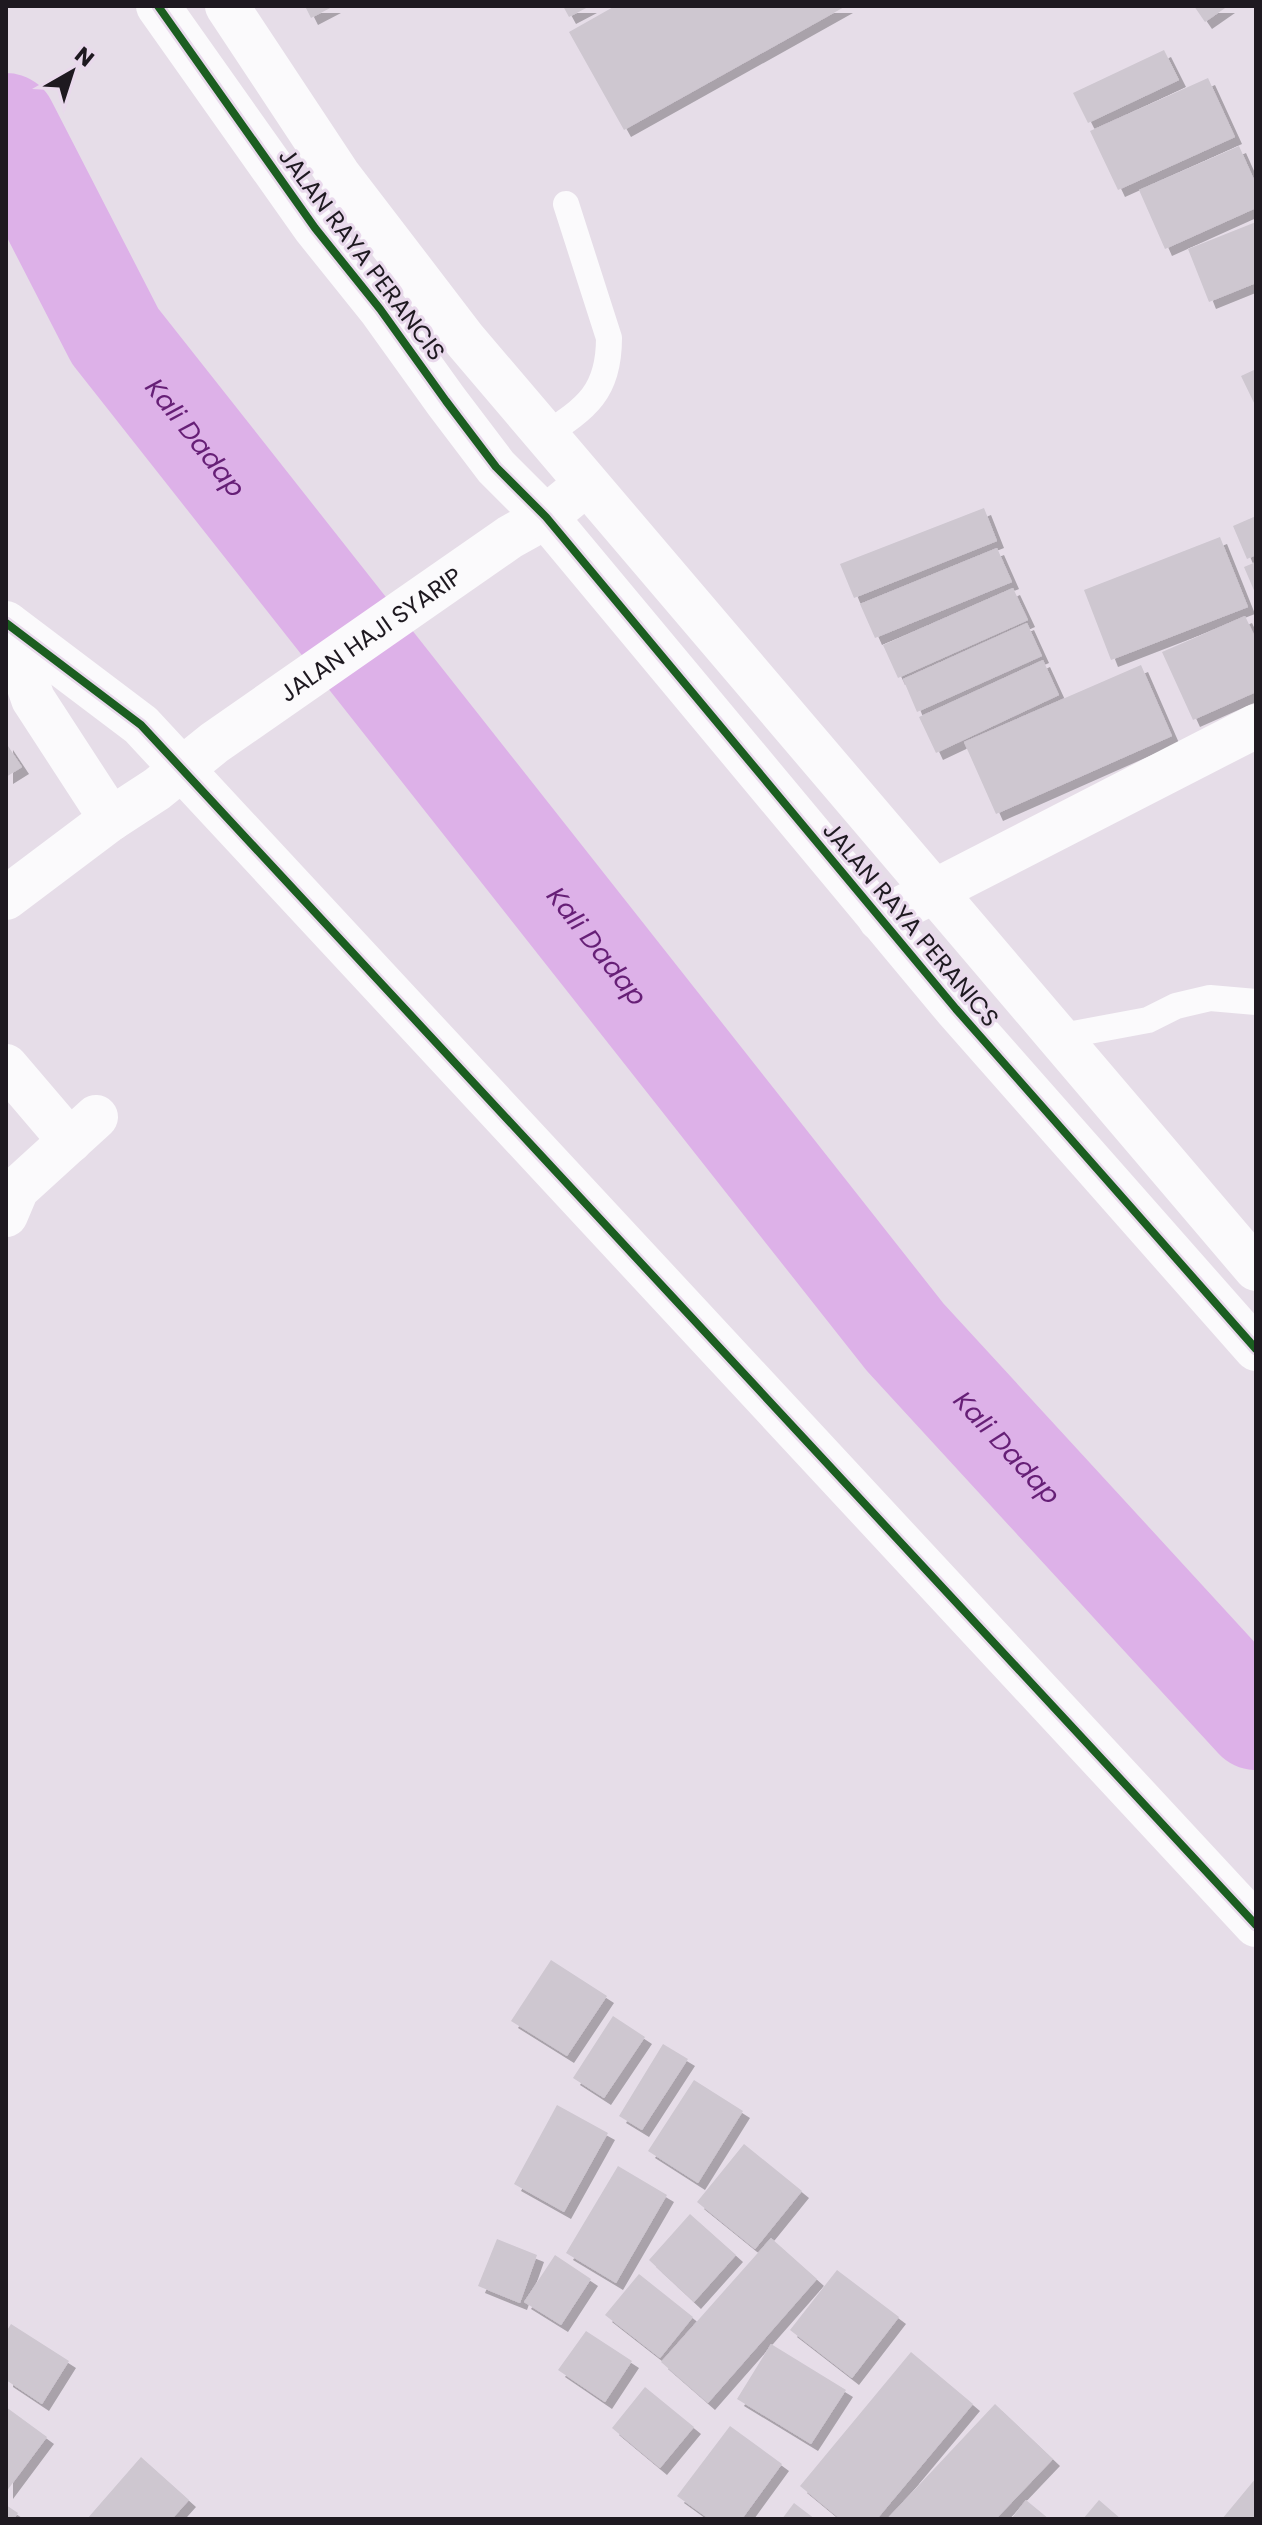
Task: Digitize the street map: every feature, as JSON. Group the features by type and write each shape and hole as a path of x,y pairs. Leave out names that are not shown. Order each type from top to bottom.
{"street":[{"name":"JALAN RAYA PERANCIS","path":"158,6 315,228 380,309 462,423 496,467 546,517"},
{"name":"JALAN RAYA PERANCIS","path":"227,6 338,174 465,340 586,484"},
{"name":"JALAN HAJI SYARIP","path":"6,898 219,740 486,555 546,517 586,484"},
{"name":"JALAN RAYA PERANICS","path":"586,484 1256,1269"},
{"name":"JALAN RAYA PERANICS","path":"546,517 880,919 1256,1349"},
{"path":"7,624 141,725 169,779 1256,1925"},
{"path":"7,624 33,699 111,819"},
{"path":"880,919 933,889 1256,726"},
{"path":"6,1066 83,1129 17,1189 6,1215"}],"lane":[{"path":"544,436 596,396 609,358 609,338 566,204"},
{"path":"1057,1037 1148,1020 1176,1006 1210,998 1256,1002"}],"building":[{"path":"305,6 334,6 311,18"},
{"path":"563,6 590,6 569,17"},
{"path":"615,6 846,6 624,130 569,32"},
{"path":"1194,6 1228,6 1205,22"},
{"path":"1164,50 1179,80 1088,123 1073,93"},
{"path":"1208,78 1235,137 1118,190 1090,131"},
{"path":"1239,146 1256,184 1256,208 1165,249 1139,190"},
{"path":"1256,222 1256,283 1209,302 1188,249"},
{"path":"1256,369 1256,407 1241,376"},
{"path":"984,508 997,541 854,598 840,564"},
{"path":"1256,516 1256,555 1247,559 1233,526"},
{"path":"1220,537 1248,607 1111,660 1084,590"},
{"path":"997,548 1012,582 875,638 860,604"},
{"path":"1256,562 1256,595 1244,567"},
{"path":"1013,588 1028,620 898,678 883,645"},
{"path":"1245,616 1256,639 1256,692 1193,720 1162,652"},
{"path":"1027,623 1042,656 917,712 903,679"},
{"path":"1043,660 1059,695 936,753 919,717"},
{"path":"1141,665 1172,736 996,814 964,742"},
{"path":"6,743 22,767 6,777"},
{"path":"551,1960 607,1996 567,2056 511,2021"},
{"path":"613,2016 645,2037 604,2098 573,2078"},
{"path":"663,2044 688,2059 642,2130 619,2116"},
{"path":"694,2080 743,2111 698,2183 648,2151"},
{"path":"557,2105 608,2133 564,2212 514,2184"},
{"path":"744,2144 802,2191 755,2249 697,2202"},
{"path":"618,2166 667,2195 616,2283 566,2253"},
{"path":"690,2214 736,2255 694,2302 649,2260"},
{"path":"771,2238 817,2279 708,2403 661,2362"},
{"path":"497,2239 537,2255 520,2303 478,2286"},
{"path":"555,2255 591,2279 561,2325 524,2302"},
{"path":"837,2270 899,2317 852,2378 790,2330"},
{"path":"639,2274 693,2317 660,2358 605,2315"},
{"path":"11,2324 69,2361 42,2404 6,2380 6,2332"},
{"path":"586,2331 632,2361 605,2402 558,2370"},
{"path":"771,2344 846,2390 811,2444 737,2399"},
{"path":"911,2352 973,2404 877,2519 840,2519 800,2486"},
{"path":"645,2387 694,2427 660,2468 612,2428"},
{"path":"995,2404 1053,2459 996,2519 887,2519"},
{"path":"6,2407 47,2437 6,2492"},
{"path":"730,2426 782,2464 742,2519 709,2519 677,2496"},
{"path":"141,2457 189,2500 172,2519 87,2519"},
{"path":"1256,2478 1256,2519 1222,2519"},
{"path":"1026,2500 1049,2519 1011,2519"},
{"path":"1099,2500 1121,2519 1083,2519"},
{"path":"794,2503 815,2519 782,2519"},
{"path":"6,2505 18,2513 14,2519 6,2519"}],"waterway":[{"name":"Kali Dadap","path":"6,124 115,336 905,1337 1256,1719"}],"cycle path":[{"path":"158,6 315,228 380,309 496,467 546,517 956,1009 1256,1349"},
{"path":"6,623 141,725 1256,1925"}]}
